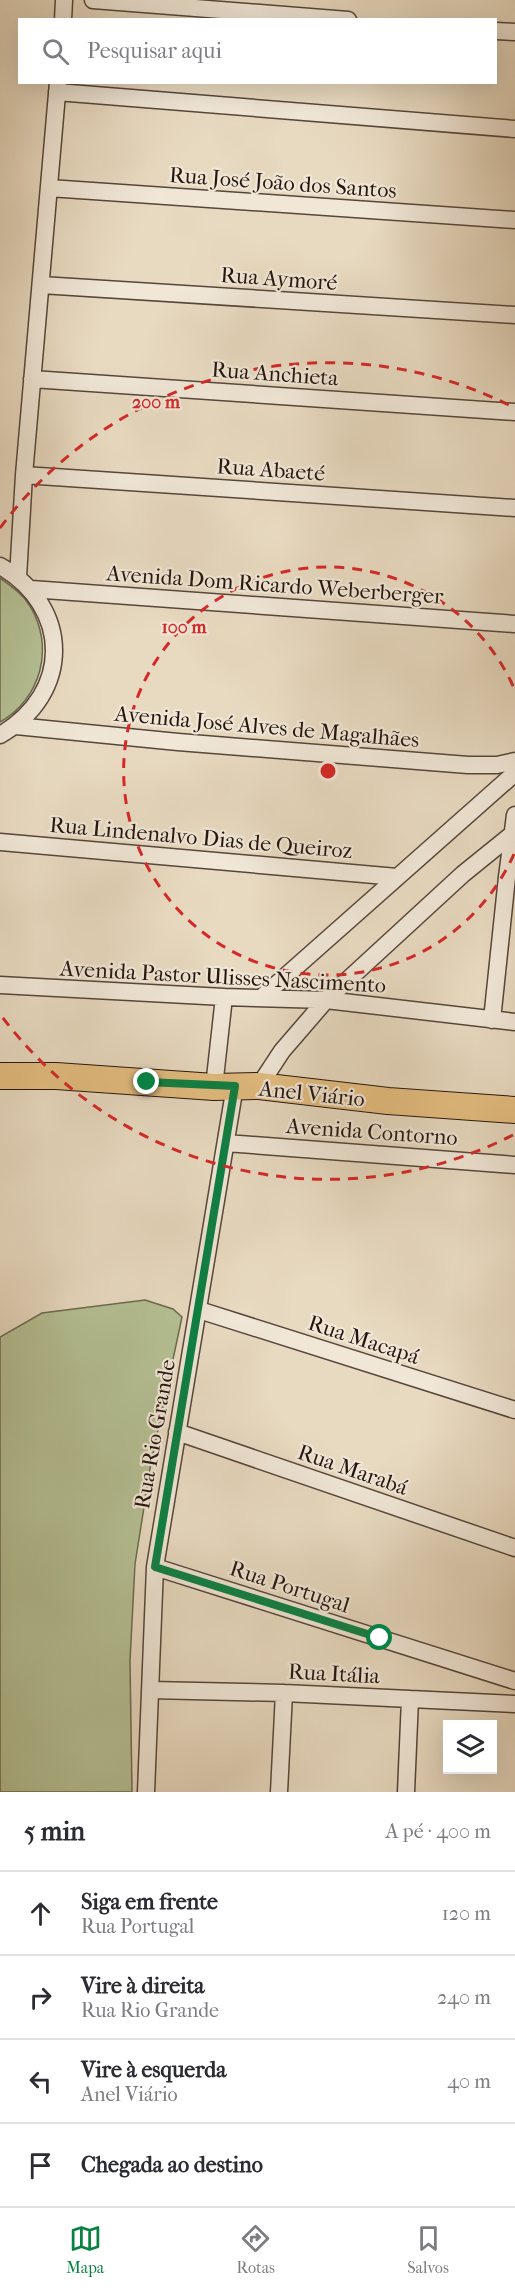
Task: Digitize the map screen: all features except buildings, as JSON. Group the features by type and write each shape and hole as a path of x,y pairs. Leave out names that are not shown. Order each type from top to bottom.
{"main road":[{"name":"Anel Viário","path":"0,1076 56,1076 236,1086 388,1101 515,1110"}],"street":[{"path":"63,18 64,0"},
{"path":"93,0 322,18"},
{"path":"497,31 515,32"},
{"path":"18,577 24,475 57,87 515,129"},
{"name":"Rua José João dos Santos","path":"49,188 515,220"},
{"name":"Rua Aymoré","path":"41,285 515,315"},
{"name":"Rua Anchieta","path":"32,380 515,412"},
{"name":"Rua Abaeté","path":"24,475 515,508"},
{"path":"0,566 18,577 31,589 45,610 53,635 54,661 48,686 35,708 16,726 0,735"},
{"name":"Avenida Dom Ricardo Weberberger","path":"31,589 515,624"},
{"name":"Avenida José Alves de Magalhães","path":"16,726 178,742 468,765 497,765 515,761"},
{"path":"261,998 515,773"},
{"path":"492,1020 511,877 515,815"},
{"path":"236,1086 282,1051 326,1000 463,874 514,832"},
{"name":"Rua Lindenalvo Dias de Queiroz","path":"0,843 398,877"},
{"name":"Avenida Pastor Ulisses Nascimento","path":"0,985 224,998 326,1000 515,1022"},
{"name":"Rua Rio Grande","path":"146,1792 155,1567 236,1086 224,998"},
{"name":"Avenida Contorno","path":"226,1143 515,1165"},
{"name":"Rua Macapá","path":"199,1310 515,1410"},
{"name":"Rua Marabá","path":"177,1432 515,1548"},
{"name":"Rua Portugal","path":"155,1567 515,1681"},
{"name":"Rua Itália","path":"150,1690 284,1693 515,1704"},
{"path":"279,1792 284,1693"},
{"path":"406,1792 410,1699"}],"green space":[{"path":"0,578 20,594 30,606 38,622 42,638 42,655 40,671 26,700 0,722"},
{"path":"145,1300 173,1309 182,1317 151,1463 135,1564 130,1661 132,1792 0,1792 0,1337 42,1313"}],"route":[{"path":"147,1082 214,1087 235,1086 155,1567 380,1638"}]}
